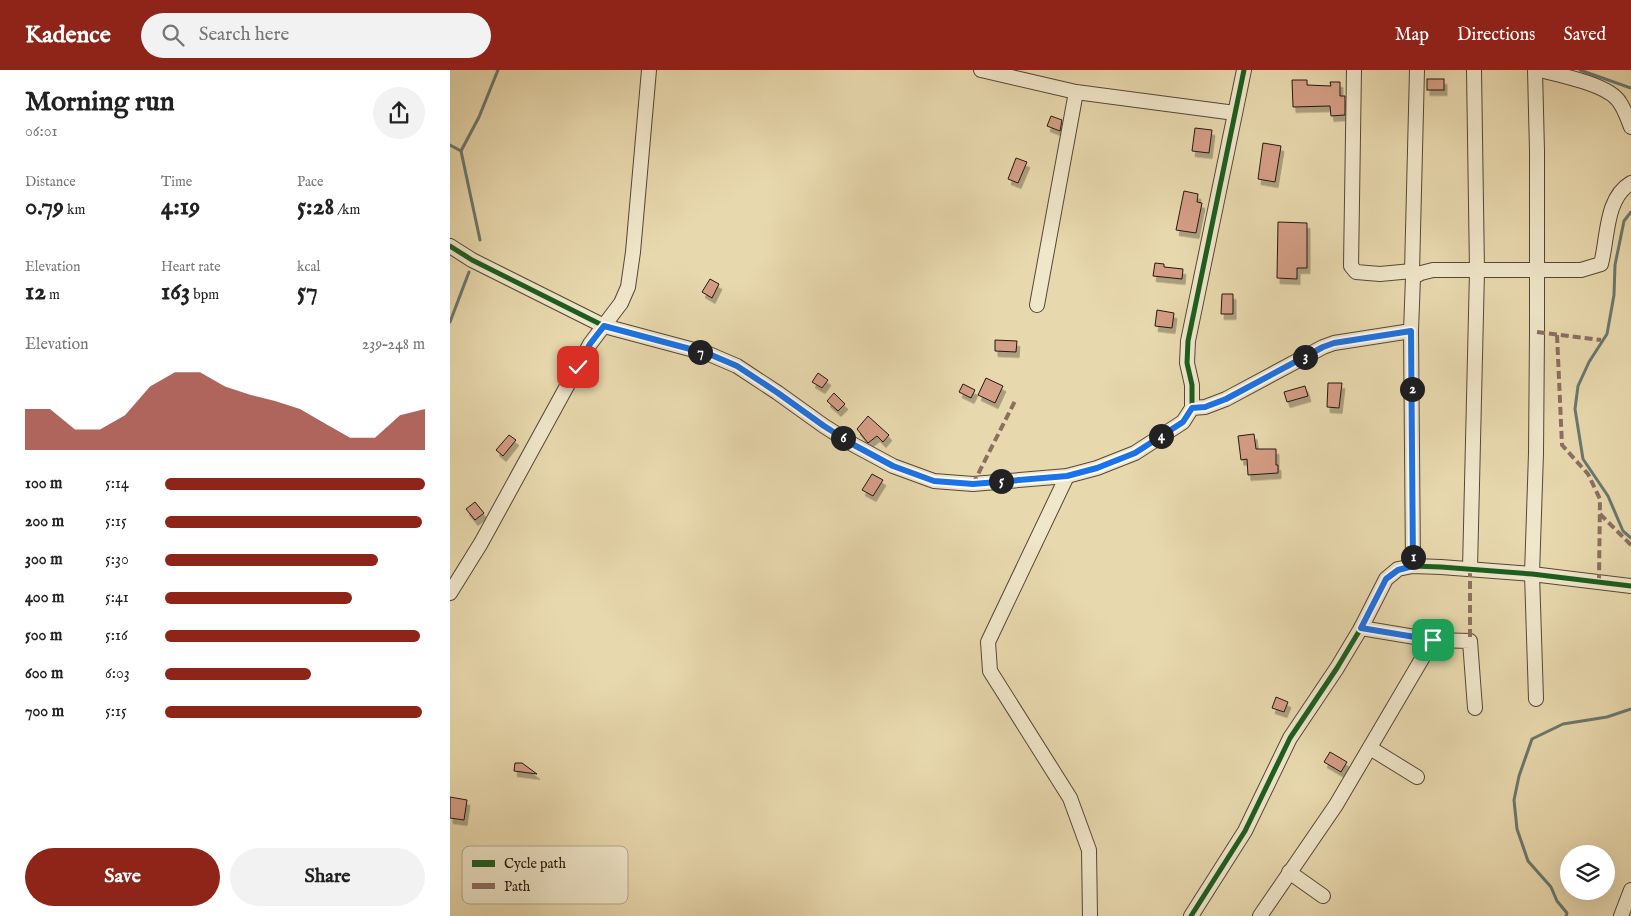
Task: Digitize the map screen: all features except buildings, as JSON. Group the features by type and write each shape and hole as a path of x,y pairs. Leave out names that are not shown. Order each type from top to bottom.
{"street":[{"path":"450,593 482,543 590,344 621,303 628,287 633,252 649,70"},
{"path":"981,70 1076,92 1235,113"},
{"path":"450,246 472,260 604,326 709,354 737,366 824,426 893,466 934,481 973,484 1067,476 1097,468 1135,453 1183,422 1192,408 1188,341 1244,70"},
{"path":"1354,70 1351,266 1356,272 1413,274 1433,270 1581,270 1601,264 1613,204 1620,192 1631,183"},
{"path":"1413,566 1411,331 1417,70"},
{"path":"1470,570 1477,271 1474,70"},
{"path":"1535,70 1537,151 1536,453 1532,574 1536,699"},
{"path":"1540,70 1604,90 1618,99 1631,127"},
{"path":"1037,305 1076,92"},
{"path":"1192,408 1205,407 1226,399 1323,347 1334,343 1411,331"},
{"path":"1067,476 988,642 990,671 1070,798 1089,850 1090,916"},
{"path":"1191,916 1245,830 1290,738 1337,668 1361,628 1386,579 1398,570 1413,566 1532,574 1631,586"},
{"path":"1361,628 1433,640 1470,641 1476,708"},
{"path":"1260,916 1336,805 1433,640"},
{"path":"1370,748 1417,777"},
{"path":"1289,872 1323,896"},
{"path":"1621,916 1631,890"}],"waterway":[{"path":"461,151 479,117 498,70"},
{"path":"1580,70 1631,88"},
{"path":"450,145 461,151 480,240"},
{"path":"1631,212 1624,221 1615,265 1614,295 1607,334 1589,362 1578,386 1575,409 1583,459 1608,496 1623,531 1631,538"},
{"path":"450,322 469,272"},
{"path":"1566,916 1567,913 1557,901 1551,887 1528,861 1517,829 1514,800 1519,776 1532,739 1563,724 1607,717 1631,709"}],"marked path":[{"path":"1537,332 1601,340"},
{"path":"1557,335 1562,445 1588,474 1600,499 1599,581"},
{"path":"973,484 1015,401"},
{"path":"1600,514 1631,545"},
{"path":"1470,569 1470,641"}],"cycle path":[{"path":"450,246 472,260 604,326 709,354 737,366 824,426 893,466 934,481 973,484 1067,476 1097,468 1135,453 1183,422 1192,408 1192,385 1187,363 1188,341 1244,70"},
{"path":"1191,916 1245,831 1290,738 1337,668 1361,628 1386,579 1398,569 1413,566 1441,567 1532,574 1631,586"}],"route":[{"path":"578,367 590,344 604,326 709,354 737,366 824,426 893,466 934,481 973,484 1067,476 1087,469 1097,468 1135,453 1183,422 1192,408 1205,407 1226,399 1323,347 1334,343 1411,331 1413,566 1398,570 1386,579 1361,628 1433,640"}]}
